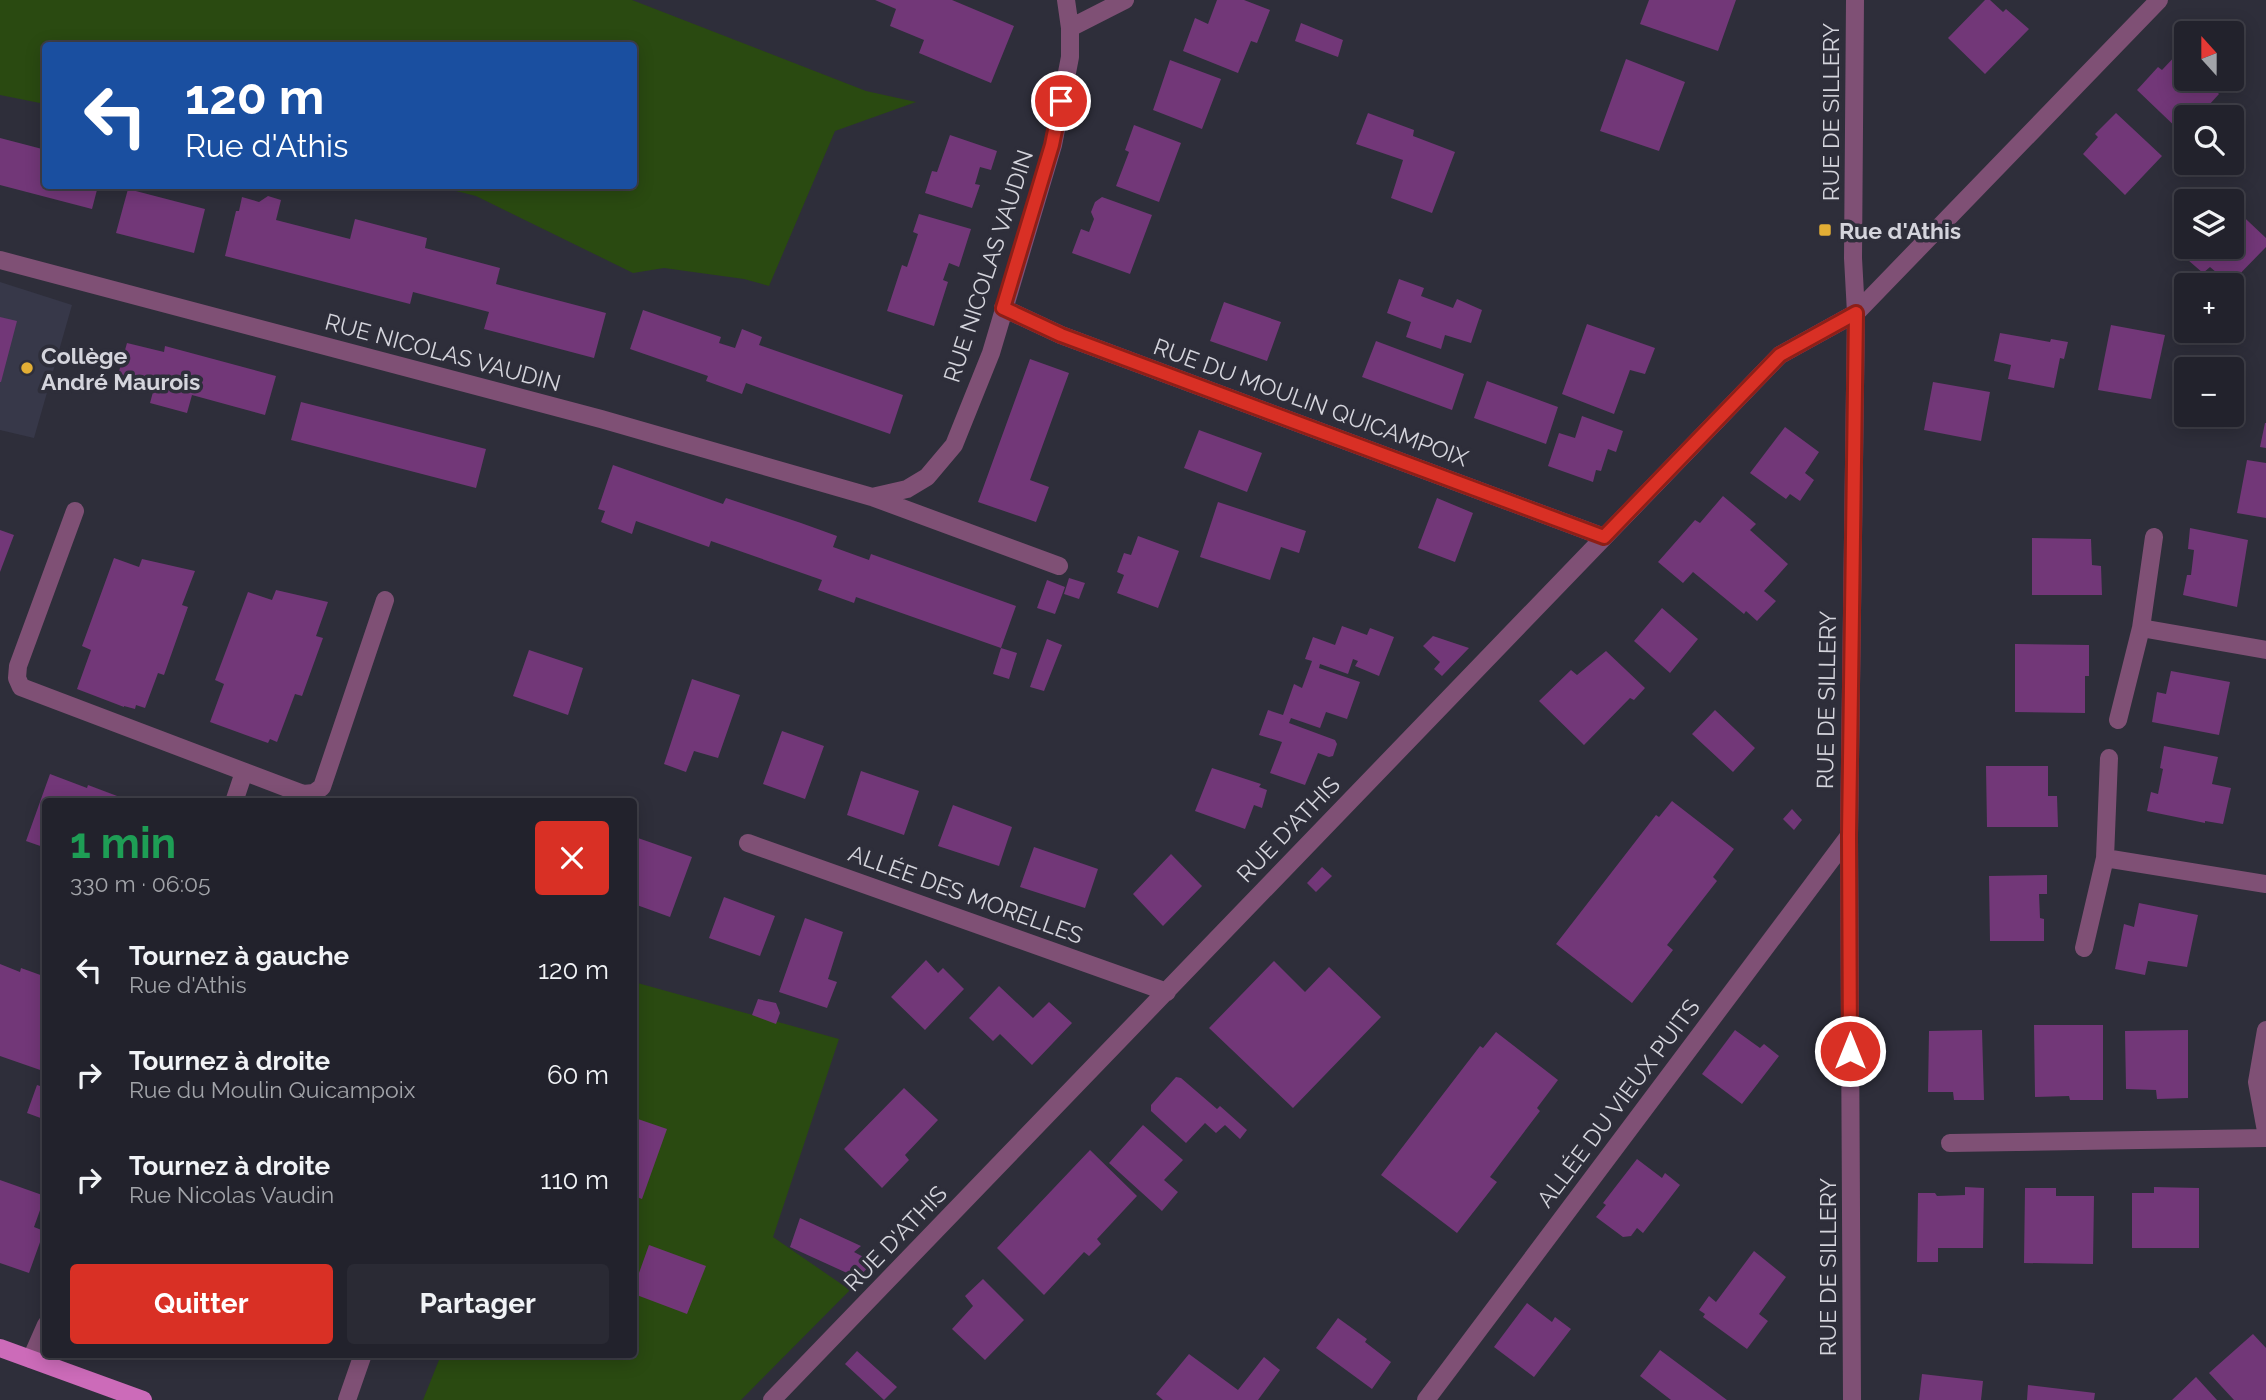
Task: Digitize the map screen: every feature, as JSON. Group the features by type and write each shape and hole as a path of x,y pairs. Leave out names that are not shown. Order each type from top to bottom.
{"main road":[{"path":"0,1348 143,1400"}],"street":[{"name":"RUE NICOLAS VAUDIN","path":"872,497 907,489 927,477 954,445 991,353 1052,145 1070,57 1066,0"},
{"path":"1070,28 1125,0"},
{"name":"RUE DE SILLERY","path":"1852,1400 1849,836 1856,313 1853,258 1855,0"},
{"name":"RUE D'ATHIS","path":"772,1400 1780,355 1856,313 2159,0"},
{"name":"RUE NICOLAS VAUDIN","path":"0,260 601,419 872,497 1059,566"},
{"name":"RUE DU MOULIN QUICAMPOIX","path":"1003,308 1061,335 1604,537"},
{"path":"75,511 18,666 17,678 21,687 303,794 314,793 322,787 385,600"},
{"path":"2118,720 2141,628 2154,537"},
{"path":"2141,628 2266,650"},
{"path":"2084,948 2105,858 2109,758"},
{"path":"235,798 244,772"},
{"name":"ALLÉE DU VIEUX PUITS","path":"1426,1400 1849,836"},
{"name":"ALLÉE DES MORELLES","path":"748,843 1167,992"},
{"path":"2105,858 2266,884"},
{"path":"2266,1030 2257,1082 2266,1131"},
{"path":"1950,1143 2266,1138"},
{"path":"31,1359 42,1334"},
{"path":"347,1400 362,1358"}],"shaded area":[{"name":"Collège André Maurois","path":"0,282 72,305 34,438 0,430"}],"green space":[{"path":"0,0 632,0 866,91 916,102 835,131 769,286 744,279 664,268 633,273 476,196 448,189 637,189 637,42 42,42 42,103 0,95"},
{"path":"637,983 839,1039 773,1237 850,1290 741,1400 423,1400 440,1358 637,1358"}],"building":[{"path":"875,0 952,0 1014,26 991,83 919,53 924,40 890,26 896,9"},
{"path":"1217,0 1244,0 1270,10 1257,43 1251,41 1238,73 1183,51 1195,18 1208,24"},
{"path":"1649,0 1736,0 1718,51 1640,24"},
{"path":"1985,0 1990,0 2003,12 2006,9 2029,29 1985,74 1948,38"},
{"path":"1301,23 1343,40 1338,57 1295,41"},
{"path":"2174,57 2174,91 2220,91 2219,94 2209,105 2174,105 2174,125 2137,90 2158,67 2162,70"},
{"path":"1626,59 1685,82 1659,151 1600,131"},
{"path":"1170,60 1221,79 1202,129 1153,110"},
{"path":"1368,113 1414,130 1413,136 1455,152 1432,213 1391,198 1403,160 1356,144"},
{"path":"2116,113 2162,156 2125,195 2083,154 2098,137 2095,134"},
{"path":"1134,125 1181,143 1159,202 1116,186 1129,152 1125,150"},
{"path":"950,135 997,151 991,170 980,167 975,184 980,185 972,208 925,193 932,171 937,172"},
{"path":"0,138 42,149 42,189 97,189 92,209 0,185"},
{"path":"128,189 205,209 194,253 116,233"},
{"path":"268,196 281,200 276,220 350,239 355,219 427,238 425,248 500,268 496,284 606,313 594,358 484,329 489,312 413,292 410,304 225,256 242,197 259,202"},
{"path":"1102,197 1152,215 1130,274 1072,253 1081,229 1089,232 1094,219 1091,212 1095,202"},
{"path":"919,214 971,229 959,267 949,263 943,280 948,282 934,326 887,311 902,265 907,267 918,234 913,232"},
{"path":"2244,217 2266,238 2266,247 2241,273 2217,273 2210,267 2203,273 2187,259 2244,259"},
{"path":"1399,279 1424,288 1421,296 1453,308 1457,299 1482,310 1471,343 1445,335 1441,349 1406,337 1411,322 1387,313"},
{"path":"1224,302 1281,322 1267,361 1210,341"},
{"path":"643,310 721,337 719,343 735,348 742,329 762,337 759,345 903,395 890,434 746,383 742,394 706,381 708,376 630,349"},
{"path":"0,317 17,321 1,382 0,382"},
{"path":"1587,324 1655,348 1645,374 1630,370 1614,414 1562,394"},
{"path":"2111,325 2165,335 2151,399 2098,390"},
{"path":"2000,333 2050,342 2051,339 2068,342 2064,359 2060,358 2054,388 2008,379 2011,365 1994,361"},
{"path":"1376,341 1464,374 1452,410 1362,377"},
{"path":"127,343 164,352 165,346 276,376 265,415 192,395 187,413 150,403 153,392 116,382"},
{"path":"1030,359 1069,373 1030,480 1049,487 1036,522 978,502"},
{"path":"1487,381 1558,407 1546,444 1474,418"},
{"path":"1933,382 1990,392 1981,441 1924,430"},
{"path":"301,402 486,449 476,488 291,440"},
{"path":"1582,416 1623,431 1616,452 1608,449 1601,471 1596,470 1593,482 1548,466 1559,433 1575,438"},
{"path":"2266,423 2266,448 2260,447"},
{"path":"1785,427 1819,452 1805,473 1814,480 1800,501 1790,494 1786,499 1750,473"},
{"path":"1199,430 1262,453 1247,492 1184,468"},
{"path":"2247,460 2266,463 2266,518 2237,513"},
{"path":"613,465 723,504 726,498 801,523 837,536 833,547 869,560 871,554 1016,606 1001,648 856,597 854,603 818,590 822,580 711,541 709,547 636,521 632,534 601,522 605,511 598,509"},
{"path":"1723,496 1756,524 1750,530 1788,564 1764,591 1776,601 1757,621 1746,611 1744,614 1693,572 1683,583 1658,562 1695,520 1700,523"},
{"path":"1437,498 1473,513 1455,562 1418,548"},
{"path":"1218,502 1306,531 1299,553 1281,547 1270,580 1200,557"},
{"path":"2190,528 2248,540 2237,607 2183,595 2187,575 2191,575 2194,550 2188,549"},
{"path":"0,530 14,535 0,572"},
{"path":"1138,536 1179,551 1158,608 1117,593 1124,575 1117,572 1124,553 1131,555"},
{"path":"2032,538 2091,539 2092,565 2101,566 2102,595 2032,595"},
{"path":"114,558 139,567 142,559 195,571 182,605 188,607 164,675 158,673 145,708 136,705 135,709 124,707 77,689 91,650 82,646"},
{"path":"1069,578 1085,583 1079,599 1064,594"},
{"path":"1047,580 1065,587 1055,614 1037,608"},
{"path":"276,590 328,602 316,636 323,638 302,696 295,694 277,742 270,739 268,743 210,722 224,684 215,680 248,592 272,600"},
{"path":"1662,608 1698,639 1670,673 1634,641"},
{"path":"1342,626 1367,635 1370,628 1394,637 1379,676 1355,666 1358,661 1353,659 1348,674 1320,664 1319,668 1360,682 1347,719 1326,712 1320,728 1291,718 1289,723 1335,740 1337,744 1333,756 1318,753 1305,785 1270,773 1282,742 1259,735 1268,710 1283,715 1294,684 1302,688 1312,661 1305,659 1313,637 1335,645"},
{"path":"1433,636 1469,648 1442,676 1434,669 1440,662 1423,646"},
{"path":"1047,639 1062,645 1044,691 1030,687"},
{"path":"2015,644 2089,645 2089,676 2085,676 2085,713 2015,712"},
{"path":"1001,648 1017,653 1009,679 993,674"},
{"path":"529,650 583,668 568,715 513,696"},
{"path":"1606,651 1645,688 1634,700 1630,698 1584,745 1539,701 1571,670 1577,675"},
{"path":"2171,671 2230,682 2219,735 2152,722 2157,692 2166,694"},
{"path":"692,679 740,695 718,758 694,751 686,772 664,764"},
{"path":"1715,710 1755,748 1733,772 1692,734"},
{"path":"782,731 824,746 805,799 763,784"},
{"path":"2164,746 2218,757 2212,784 2231,788 2223,824 2147,811 2151,792 2158,794"},
{"path":"1986,766 2048,766 2048,796 2057,796 2058,827 1987,827"},
{"path":"1212,768 1261,784 1259,787 1267,790 1262,808 1254,805 1245,829 1195,811"},
{"path":"861,771 919,791 904,835 847,815"},
{"path":"50,774 122,798 42,798 42,847 26,841"},
{"path":"1672,801 1734,849 1713,877 1717,881 1667,945 1673,950 1632,1003 1556,944 1656,815 1659,817"},
{"path":"953,805 1012,827 999,866 938,846"},
{"path":"1792,809 1802,820 1794,830 1783,819"},
{"path":"638,838 692,857 670,917 637,905"},
{"path":"1034,847 1098,869 1085,908 1020,887"},
{"path":"1171,854 1202,886 1163,926 1133,894"},
{"path":"1322,867 1332,876 1316,892 1307,883"},
{"path":"2047,875 2047,894 2039,894 2040,918 2044,919 2044,941 1990,941 1989,876"},
{"path":"724,897 775,916 760,956 709,938"},
{"path":"2139,903 2198,915 2187,967 2148,961 2145,975 2115,969 2124,924 2134,927"},
{"path":"805,918 843,932 828,979 837,982 827,1008 779,992"},
{"path":"926,960 938,973 943,968 964,989 925,1030 891,997"},
{"path":"1274,961 1305,992 1329,967 1381,1017 1293,1108 1209,1028"},
{"path":"0,964 20,972 21,968 42,976 42,1071 0,1056"},
{"path":"999,986 1033,1018 1049,1002 1072,1023 1032,1065 1000,1034 993,1041 969,1018"},
{"path":"758,999 776,1003 780,1013 776,1024 752,1015"},
{"path":"2034,1025 2103,1025 2103,1100 2070,1100 2069,1096 2035,1097"},
{"path":"1735,1030 1760,1048 1764,1044 1779,1056 1742,1104 1702,1074"},
{"path":"1982,1030 1984,1100 1954,1100 1953,1092 1928,1092 1929,1031"},
{"path":"2188,1030 2188,1098 2157,1099 2156,1090 2126,1089 2125,1031"},
{"path":"1496,1032 1558,1080 1537,1108 1540,1111 1490,1177 1497,1182 1457,1233 1381,1175 1480,1046 1483,1048"},
{"path":"1176,1077 1181,1078 1217,1109 1220,1106 1247,1130 1240,1139 1225,1125 1216,1133 1205,1123 1186,1143 1151,1111 1151,1105"},
{"path":"37,1085 42,1087 42,1119 27,1113"},
{"path":"904,1088 938,1120 905,1155 909,1160 882,1188 844,1149"},
{"path":"637,1119 667,1129 642,1199 637,1197"},
{"path":"1143,1125 1183,1160 1164,1180 1178,1192 1162,1211 1109,1163"},
{"path":"1090,1150 1137,1196 1097,1239 1101,1244 1089,1256 1084,1252 1044,1295 997,1248"},
{"path":"1637,1159 1662,1178 1665,1173 1680,1185 1643,1233 1637,1228 1631,1236 1623,1237 1596,1217 1606,1205 1603,1203"},
{"path":"0,1180 42,1195 42,1204 34,1227 42,1230 42,1237 29,1273 0,1263"},
{"path":"1965,1187 1984,1188 1983,1248 1938,1248 1938,1262 1917,1262 1918,1193 1935,1193 1937,1196 1965,1195"},
{"path":"2154,1187 2199,1188 2199,1248 2132,1248 2132,1193 2154,1193"},
{"path":"2025,1188 2056,1188 2056,1196 2094,1196 2093,1264 2024,1263"},
{"path":"800,1218 861,1246 854,1252 873,1262 858,1278 790,1247"},
{"path":"649,1245 706,1266 687,1314 637,1295 637,1279"},
{"path":"1754,1251 1786,1277 1759,1314 1768,1321 1747,1349 1703,1317 1705,1314 1699,1310 1709,1296 1716,1302"},
{"path":"983,1279 1024,1320 985,1360 952,1329 973,1306 965,1296"},
{"path":"1527,1303 1552,1322 1555,1317 1571,1329 1534,1377 1494,1347"},
{"path":"1338,1318 1367,1339 1365,1342 1391,1362 1372,1389 1316,1348"},
{"path":"2253,1334 2266,1348 2266,1400 2234,1400 2209,1373"},
{"path":"1660,1350 1727,1400 1671,1400 1640,1376"},
{"path":"857,1351 897,1387 884,1400 845,1364"},
{"path":"1189,1354 1238,1390 1264,1357 1280,1370 1258,1400 1163,1400 1156,1394"},
{"path":"1922,1374 1983,1381 1981,1400 1919,1400"},
{"path":"2196,1377 2217,1400 2172,1400"},
{"path":"2028,1385 2095,1393 2094,1400 2027,1400"}],"place":[{"name":"Rue d'Athis","path":"1825,230"},
{"name":"Collège André Maurois","path":"27,368"}],"route":[{"path":"1061,101 1052,145 1003,308 1061,335 1604,537 1780,355 1856,313 1849,836 1850,1051"}]}
